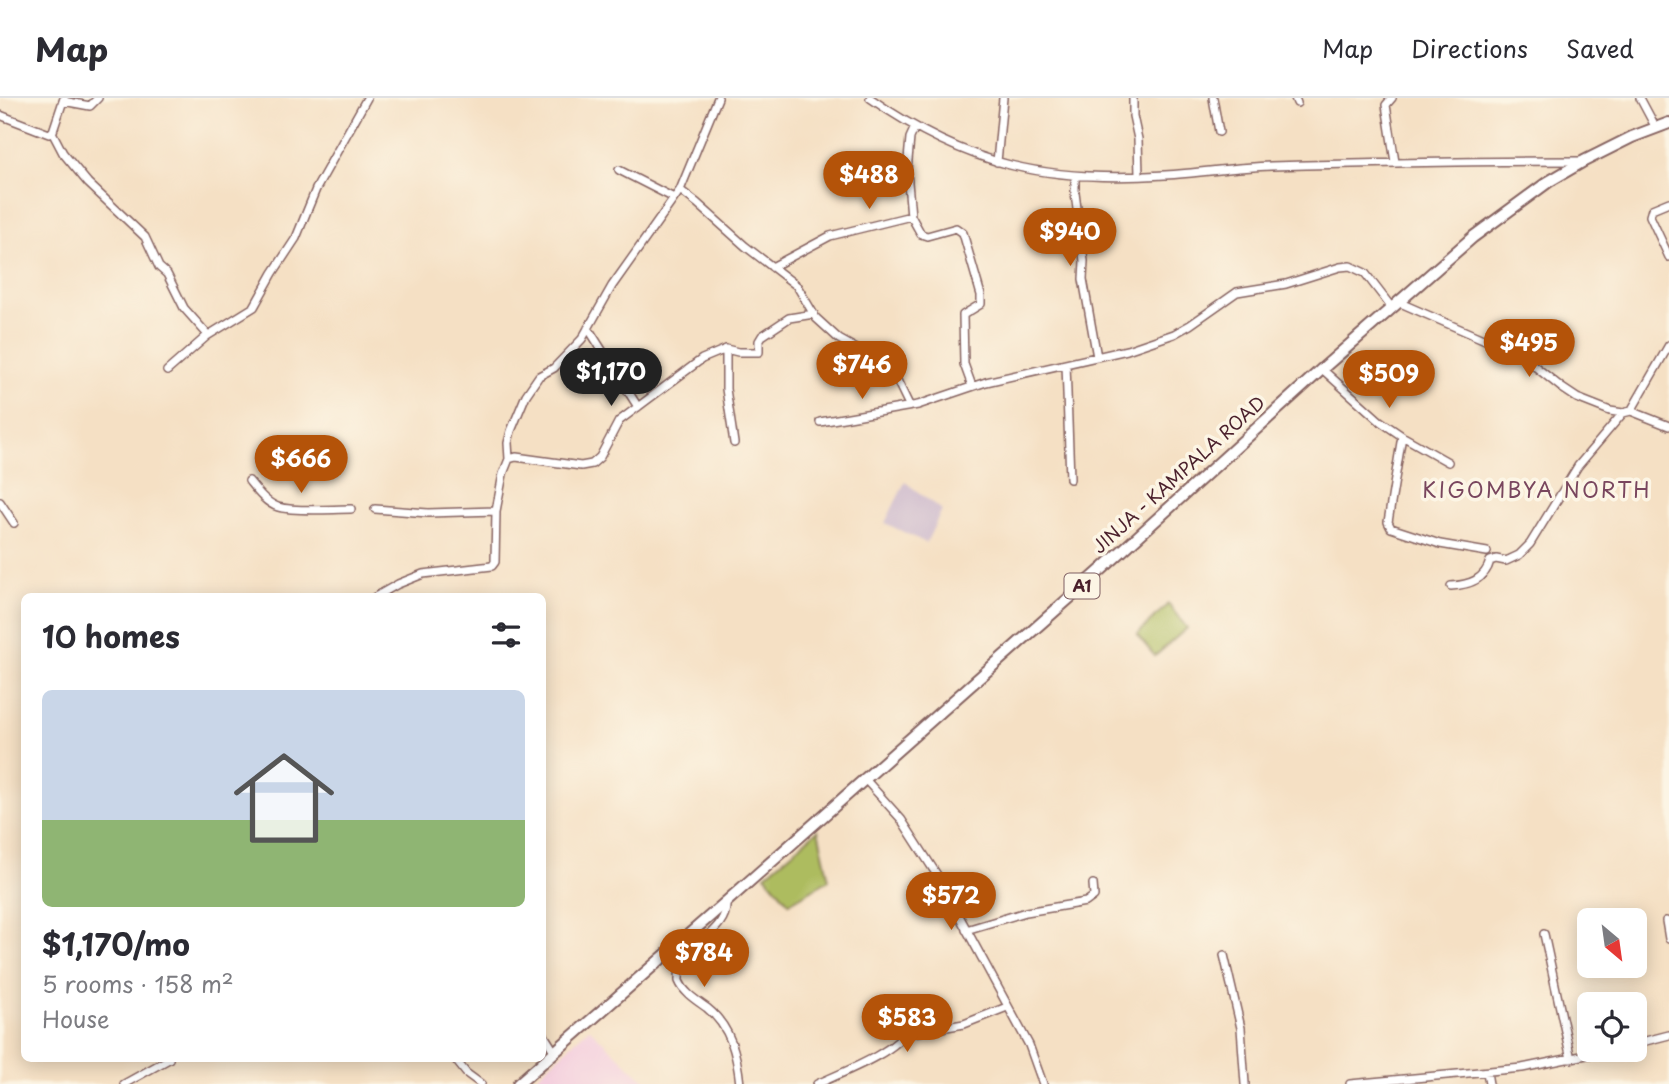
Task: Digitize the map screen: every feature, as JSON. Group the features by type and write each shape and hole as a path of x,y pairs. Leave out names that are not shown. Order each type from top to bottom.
{"highway":[{"name":"JINJA - KAMPALA ROAD","path":"546,1058 1101,570 1322,369 1483,230 1548,182 1584,161 1669,123"},
{"name":"JINJA - KAMPALA ROAD","path":"518,1084 542,1062"}],"street":[{"path":"52,132 64,100 90,106 98,98"},
{"path":"167,371 208,335 249,310 261,298 272,273 296,238 316,189 367,98"},
{"path":"382,593 423,574 492,566 495,562 496,511 503,474 509,459 508,443 513,422 533,384 569,354 588,328 612,286 680,190 718,98"},
{"path":"870,98 941,142 997,162 1067,176 1164,175 1237,167 1395,162 1584,161"},
{"path":"997,162 1003,98"},
{"path":"1133,98 1139,175"},
{"path":"1213,98 1219,132"},
{"path":"1392,98 1386,105 1395,162"},
{"path":"1640,98 1656,128"},
{"path":"0,115 45,133 52,132"},
{"path":"915,127 910,138 907,171 911,216 921,234 927,236 956,228 964,233 981,295 981,304 963,315 964,364 972,386"},
{"path":"52,132 64,153 88,183 145,237 159,267 167,275 184,308 208,335"},
{"path":"619,170 674,198"},
{"path":"1075,176 1083,246 1083,279 1097,357"},
{"path":"680,190 797,286 821,323 850,346 891,368 909,405"},
{"path":"1669,202 1652,209 1650,216 1669,257"},
{"path":"772,267 830,236 911,216"},
{"path":"820,422 929,402 972,386 1128,350 1174,334 1237,292 1286,284 1350,266 1365,274 1395,305 1522,356 1569,394 1610,411 1631,411 1669,426"},
{"path":"509,459 516,457 581,466 593,464 600,457 619,421 702,359 726,349 759,352 762,336 789,318 814,314"},
{"path":"588,328 638,407"},
{"path":"1631,411 1669,345"},
{"path":"726,349 726,388 734,443"},
{"path":"1066,364 1070,479"},
{"path":"1322,369 1370,412 1402,436 1448,461"},
{"path":"1451,586 1476,581 1490,561 1506,561 1530,544 1578,466 1623,413"},
{"path":"1402,436 1388,522 1391,528 1428,541 1487,552"},
{"path":"249,481 261,496 276,506 291,509 351,509"},
{"path":"0,502 14,523"},
{"path":"375,509 428,513 496,511"},
{"path":"864,778 901,819 937,875 1029,1045 1043,1084"},
{"path":"966,930 1026,912 1086,902 1094,897 1093,884"},
{"path":"726,902 724,918 688,954 681,965 679,981 691,997 715,1016 727,1033 736,1054 740,1084"},
{"path":"1667,921 1669,939"},
{"path":"1544,934 1571,1059"},
{"path":"1224,955 1241,1028 1245,1084"},
{"path":"906,1034 964,1024 1007,1007"},
{"path":"817,1084 898,1042 906,1034 908,1028 898,1011 890,1008 880,1010"},
{"path":"1647,1041 1669,1035"},
{"path":"546,1038 554,1051"},
{"path":"1350,1084 1488,1072 1577,1058"},
{"path":"124,1084 164,1062"},
{"path":"457,1062 466,1073 481,1084"},
{"path":"1488,1072 1489,1084"}],"shaded area":[{"path":"905,482 942,510 926,543 885,523"},
{"path":"589,1028 649,1084 538,1084 533,1080"}],"green space":[{"path":"1168,604 1187,628 1155,656 1137,635"},
{"path":"818,830 829,880 789,903 765,875"}],"district":[{"name":"KIGOMBYA NORTH","path":"1537,491"}]}
